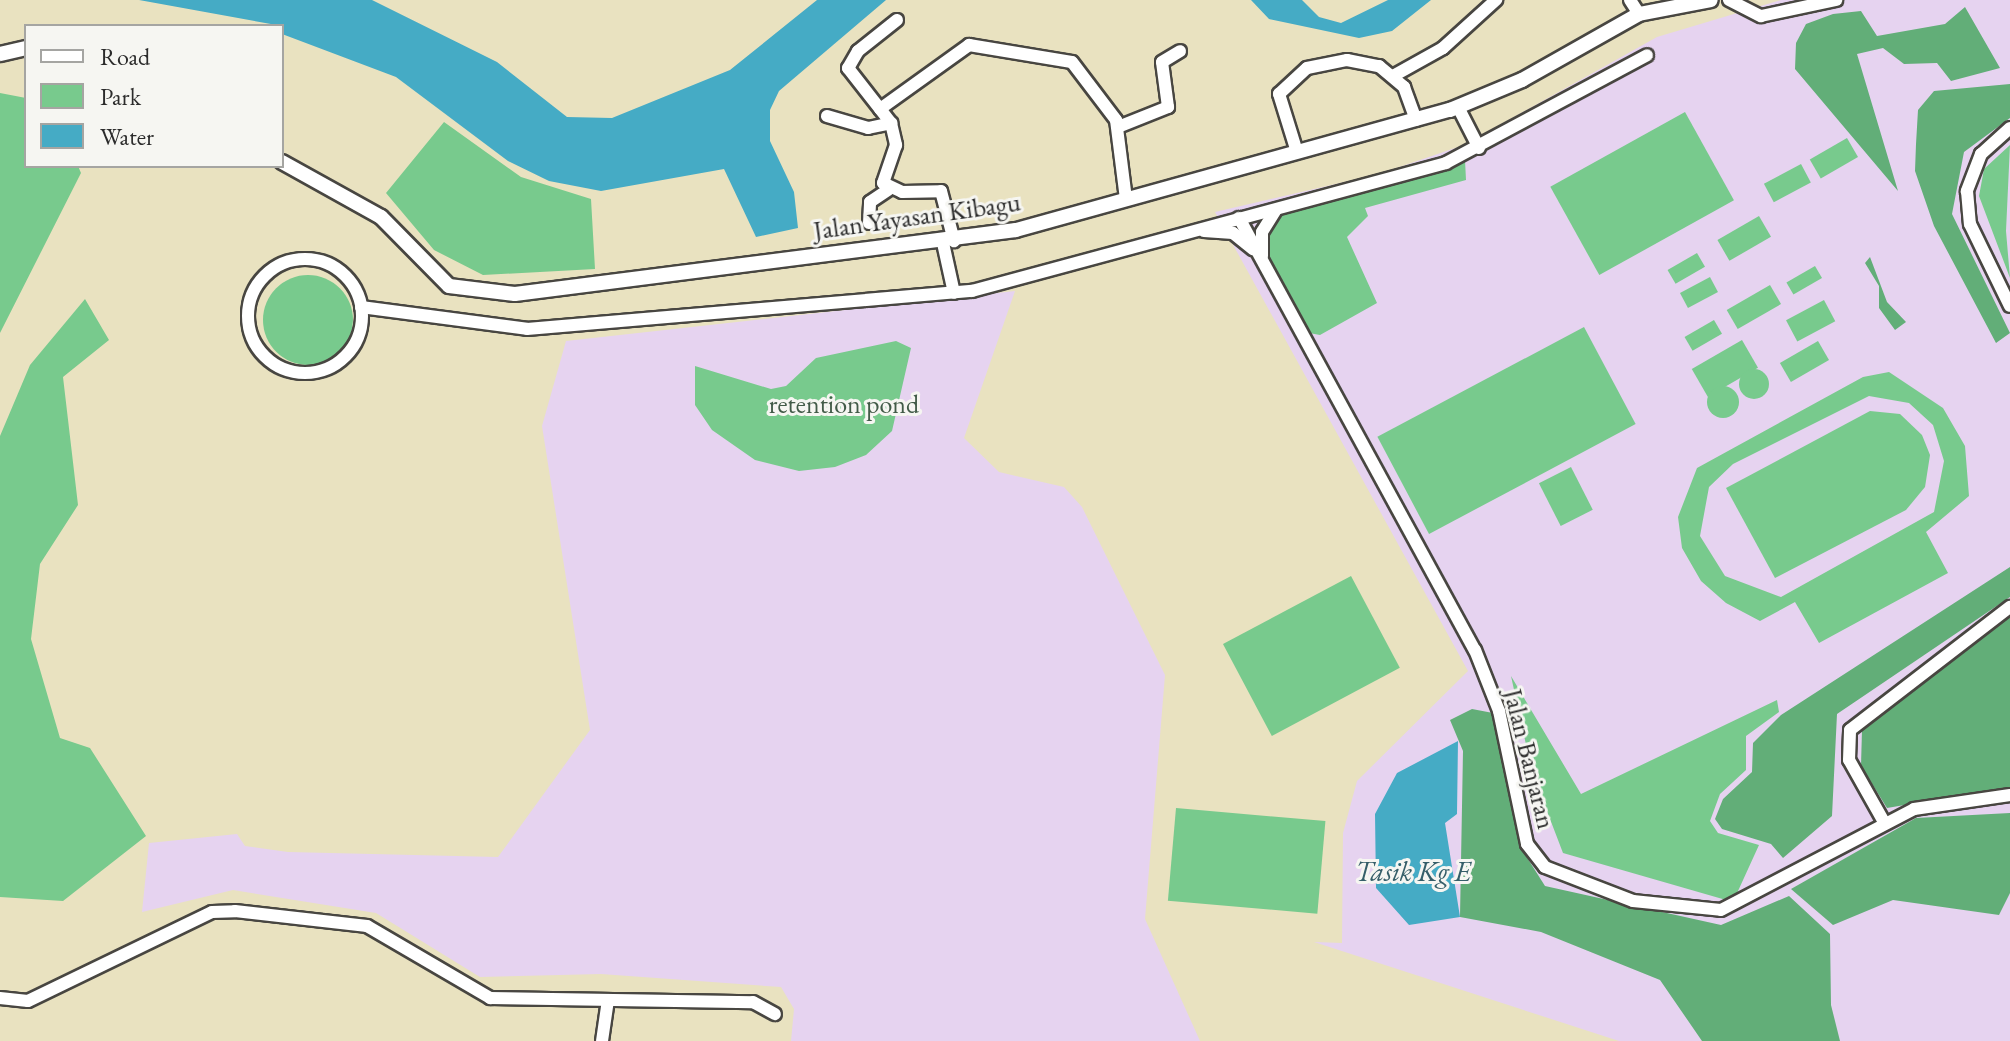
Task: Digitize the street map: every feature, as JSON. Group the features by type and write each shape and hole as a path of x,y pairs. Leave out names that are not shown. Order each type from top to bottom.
{"street":[{"path":"1393,76 1443,48 1496,0"},
{"path":"1630,0 1639,14"},
{"name":"Jalan Yayasan Kibagu","path":"284,163 381,217 442,281 472,294 948,242 1126,199 1458,107 1639,14 1711,0"},
{"path":"1729,0 1761,16 1836,0"},
{"path":"888,190 883,175 896,145 891,123 848,68 858,51 897,20"},
{"path":"880,109 978,43 1072,62 1118,127 1117,173 1126,199"},
{"path":"0,54 24,48"},
{"path":"1118,127 1168,107 1162,62 1180,51"},
{"path":"361,307 527,329 954,293 1277,209 1479,148 1647,55"},
{"path":"1297,152 1279,94 1294,77 1347,60 1393,76 1416,120"},
{"path":"1458,107 1479,148"},
{"path":"827,116 868,128 891,123"},
{"path":"2010,128 1981,154 1967,203 1970,224 2010,306"},
{"path":"869,223 870,202 888,190 941,191 954,293"},
{"path":"1262,260 1262,232 1277,209"},
{"name":"Jalan Banjaran","path":"1239,218 1475,650 1499,711 1527,844 1545,867 1633,901 1721,910 1884,822 1955,800 2010,795"},
{"path":"1197,230 1233,233 1262,260"},
{"path":"301,259 340,271 361,307 355,344 317,372 271,362 250,329 250,301 263,277 301,259"},
{"path":"1884,822 1849,760 1850,730 2010,607"},
{"path":"0,998 28,1001 212,912 235,911 367,926 490,998 753,1002 775,1014"},
{"path":"602,1041 608,1000"}],"shaded area":[{"path":"1781,0 2010,0 2010,1041 1619,1041 1314,942 1342,943 1343,833 1357,781 1468,671 1215,212 1379,174 1464,145 1657,37"},
{"path":"1015,291 964,438 999,472 1064,487 1082,507 1165,675 1145,919 1200,1041 791,1041 794,1009 781,987 601,974 480,977 376,913 233,890 142,912 149,843 237,834 245,846 288,852 498,857 590,730 542,426 566,341"}],"green space":[{"path":"1965,7 2000,68 1951,81 1937,63 1904,64 1883,48 1857,54 1898,191 1795,69 1796,43 1806,24 1833,14 1861,11 1877,36 1945,24"},
{"path":"2010,84 2010,118 1964,152 1952,214 2010,333 1996,343 1934,226 1915,171 1916,144 1918,110 1934,91"},
{"path":"0,93 24,98 24,168 79,168 81,173 0,333"},
{"path":"1685,112 1734,200 1599,275 1550,187"},
{"path":"444,122 521,177 591,199 595,269 483,275 434,250 386,193"},
{"path":"1847,138 1858,157 1821,179 1810,160"},
{"path":"2010,145 2006,231 2010,278 1979,196 1984,169"},
{"path":"1465,160 1466,180 1365,208 1368,216 1347,237 1377,303 1320,335 1309,333 1268,259 1266,227 1279,216"},
{"path":"1801,164 1811,183 1774,202 1764,184"},
{"path":"1759,216 1771,237 1729,261 1717,240"},
{"path":"1697,253 1705,267 1676,284 1668,270"},
{"path":"1870,257 1887,302 1906,322 1895,330 1879,308 1879,286 1865,263"},
{"path":"1815,266 1822,278 1793,295 1786,282"},
{"path":"308,275 325,278 340,288 350,303 353,320 350,337 340,352 325,362 308,365 291,362 276,352 266,337 263,320 266,303 276,288 291,278"},
{"path":"1710,277 1718,292 1688,308 1680,293"},
{"path":"1770,285 1781,304 1738,329 1727,310"},
{"path":"85,299 109,340 63,377 78,505 40,564 31,639 60,738 90,748 146,836 63,901 0,897 0,436 30,365"},
{"path":"1824,300 1835,321 1797,341 1786,320"},
{"path":"1714,320 1722,334 1693,351 1685,337"},
{"path":"1584,327 1636,424 1429,534 1377,437"},
{"path":"1742,340 1758,368 1708,397 1692,369"},
{"name":"retention pond","path":"896,341 911,348 892,431 866,455 835,467 799,471 755,460 712,430 695,405 695,366 771,389 786,386 816,358"},
{"path":"1818,341 1829,360 1791,382 1780,363"},
{"path":"1754,369 1764,374 1769,384 1764,394 1754,399 1744,394 1739,384 1744,374"},
{"path":"1889,372 1943,408 1965,446 1969,496 1926,532 1948,573 1819,643 1795,602 1760,621 1726,603 1701,581 1682,548 1678,517 1697,468 1863,377","holes":["1869,396 1909,403 1933,425 1944,461 1934,512 1781,597 1725,576 1700,536 1709,487 1733,464"]},
{"path":"1723,386 1734,391 1739,402 1734,413 1723,418 1712,413 1707,402 1712,391"},
{"path":"1870,411 1900,414 1922,435 1930,455 1925,487 1906,510 1775,578 1726,488"},
{"path":"1571,467 1593,510 1561,526 1539,483"},
{"path":"2010,567 2010,597 1837,714 1832,816 1783,858 1771,844 1722,829 1715,819 1723,799 1752,772 1753,743 1781,715"},
{"path":"1351,576 1400,668 1272,736 1223,644"},
{"path":"2010,615 2010,787 1887,808 1861,766 1862,730"},
{"path":"1511,676 1581,794 1777,700 1779,712 1746,736 1746,770 1720,794 1710,821 1718,833 1759,845 1733,902 1563,853 1532,772"},
{"path":"1472,709 1493,713 1521,848 1545,886 1721,925 1789,896 1830,934 1831,1005 1840,1041 1702,1041 1660,980 1541,932 1460,917 1463,751 1450,720"},
{"path":"1176,808 1325,821 1317,914 1168,901"},
{"path":"2010,813 2010,893 1999,915 1893,900 1833,925 1791,889 1916,818"}],"water":[{"path":"139,0 372,0 497,62 567,117 612,118 730,70 817,0 886,0 779,91 770,110 770,141 794,192 798,228 756,237 724,169 601,191 549,181 508,161 396,77 284,35 284,24"},
{"path":"1251,0 1302,0 1319,17 1341,23 1388,0 1431,0 1392,31 1359,38 1269,19"},
{"name":"Tasik Kg E","path":"1458,741 1457,814 1445,823 1460,917 1409,925 1376,888 1375,814 1397,773"}]}
